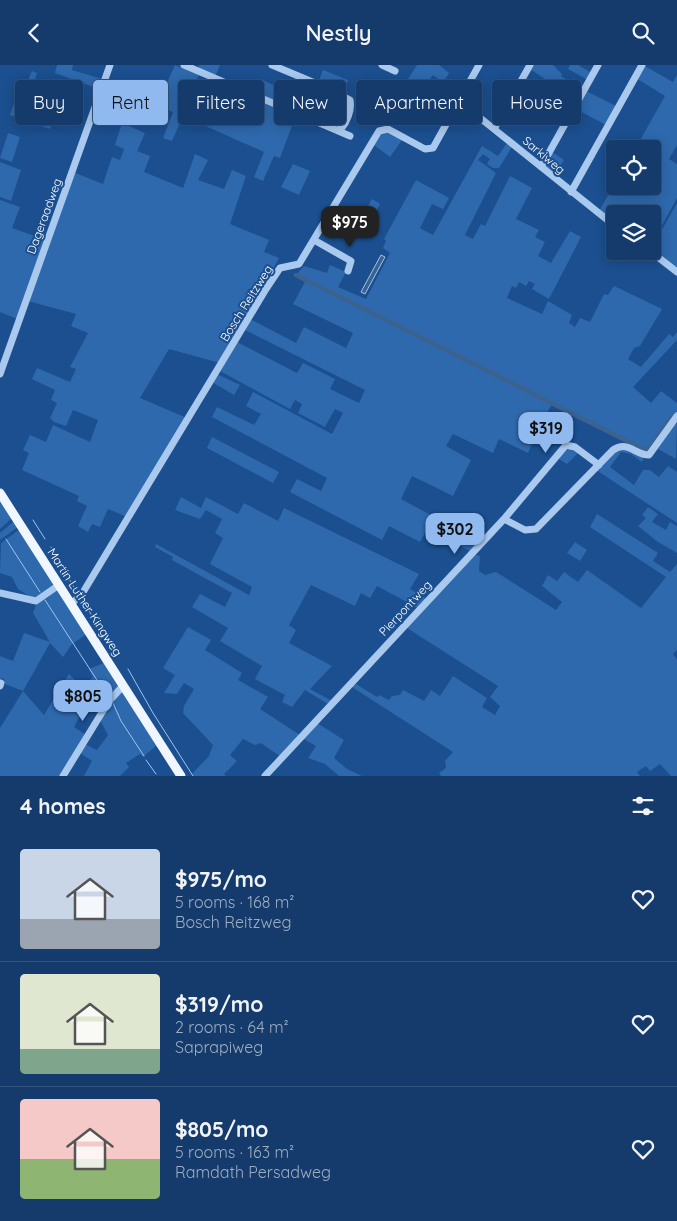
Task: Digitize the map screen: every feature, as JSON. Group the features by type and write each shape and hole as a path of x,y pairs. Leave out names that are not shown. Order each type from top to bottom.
{"main road":[{"name":"Martin Luther Kingweg","path":"0,493 181,776"}],"street":[{"name":"Dageraadweg","path":"0,374 110,65"},
{"path":"184,65 350,135"},
{"path":"272,65 327,88 350,100 351,106 347,119 341,129 337,130"},
{"path":"382,65 395,71"},
{"name":"Bosch Reitzweg","path":"471,80 479,65"},
{"path":"494,129 530,65"},
{"path":"541,167 598,65"},
{"path":"571,192 642,65"},
{"name":"Sarkiweg","path":"482,119 606,219"},
{"name":"Bosch Reitzweg","path":"72,604 82,594 280,268 300,264 380,131 388,129 429,150 433,148 446,125"},
{"path":"314,240 350,261 348,271"},
{"path":"661,260 677,272"},
{"path":"504,519 525,530 536,529 613,450 622,445 649,455 677,416"},
{"name":"Pierpontweg","path":"265,776 504,519 566,445 575,447 599,465"},
{"path":"0,593 36,601 59,585"},
{"path":"63,776 109,701 123,686"}],"shaded area":[{"path":"57,65 73,65 72,70 102,79 93,80 93,87 83,83 83,80 74,80 55,73"},
{"path":"175,65 199,75 196,80 178,80 179,125 172,141 163,138 173,112 168,110 168,81"},
{"path":"199,65 220,65 215,77 198,70"},
{"path":"417,65 439,65 449,73 445,80 439,80 433,75 429,80 407,80"},
{"path":"532,65 553,65 562,74 561,76 568,80 546,80 530,69"},
{"path":"570,65 578,65 592,73 588,80 568,69"},
{"path":"643,65 673,82 677,75 677,145 669,159 677,164 677,198 661,227 661,205 606,205 606,216 599,211 608,195 661,195 661,140 640,140 665,96 636,78"},
{"path":"323,70 348,80 346,86 346,80 319,80"},
{"path":"32,71 37,73 35,80 28,80"},
{"path":"264,81 274,85 273,102 264,98"},
{"path":"586,91 616,106 606,125 581,112 581,100"},
{"path":"15,100 15,117 10,115"},
{"path":"346,101 350,104 346,115"},
{"path":"264,102 274,106 274,125 292,125 280,158 274,156 263,181 254,177 264,152 203,125 264,125"},
{"path":"39,125 51,125 50,129"},
{"path":"121,125 127,125 145,133 137,151 150,156 144,172 183,188 195,154 208,160 198,180 224,189 232,170 246,176 230,224 269,240 264,252 279,258 220,363 169,349 140,398 187,418 127,517 108,509 100,527 92,524 88,532 78,526 87,506 77,501 79,496 22,470 29,453 23,450 30,435 46,442 53,425 90,442 98,420 73,410 66,426 54,422 50,418 57,403 51,400 55,390 32,379 37,368 70,382 76,369 70,367 88,333 71,326 76,314 28,301 73,172 103,184 112,157 120,160 124,149 115,145"},
{"path":"327,125 342,125 341,128"},
{"path":"387,131 402,140 390,157 374,145 382,133"},
{"path":"8,133 20,137 12,162 0,158"},
{"path":"507,143 512,147 499,168 493,168 487,164 490,159 483,154 478,160 496,173 465,235 473,239 481,224 485,226 510,176 532,188 516,219 539,230 535,237 545,242 538,256 551,263 570,231 581,237 549,299 532,289 535,284 529,281 526,286 519,282 516,288 512,286 507,298 542,314 548,301 572,315 569,323 575,327 580,318 590,322 604,294 608,295 614,286 662,309 640,346 634,348 628,359 641,367 669,334 673,337 677,332 677,340 633,387 651,403 661,391 677,403 677,413 646,450 552,404 543,420 550,424 539,445 533,442 528,453 499,439 493,453 453,434 446,446 471,460 453,496 412,476 401,499 479,541 470,551 427,529 420,542 389,526 382,540 290,492 297,479 321,491 327,478 212,417 217,407 254,425 261,414 246,406 253,392 332,434 343,413 335,409 325,427 298,413 302,404 295,400 290,409 220,371 237,342 297,373 303,363 335,379 330,389 359,403 365,390 245,330 250,319 296,343 304,327 346,348 353,333 293,304 306,280 296,275 304,266 327,273 330,265 346,272 338,287 366,299 390,253 383,248 386,241 384,239 416,180 449,198 443,209 432,204 420,228 433,235 482,146 498,156"},
{"path":"552,152 564,160 554,176 544,166"},
{"path":"0,162 21,170 11,201 0,197"},
{"path":"293,164 310,171 299,195 281,187"},
{"path":"372,199 380,204 367,228 359,223"},
{"path":"0,200 20,207 12,228 46,240 17,319 0,312"},
{"path":"677,203 677,269 661,257 661,231"},
{"path":"381,255 385,257 365,294 361,292"},
{"path":"217,374 240,385 234,395 212,382"},
{"path":"675,423 677,424 676,459 658,449"},
{"path":"212,437 279,472 273,483 207,448"},
{"path":"566,447 579,452 567,464 559,459"},
{"path":"620,447 644,457 642,462 631,454 621,452 610,467 634,485 643,470 650,470 659,477 668,466 677,472 677,523 596,470"},
{"path":"181,497 201,508 206,497 238,514 244,503 278,521 284,508 419,574 410,589 427,599 418,608 377,586 370,598 361,593 355,606 311,585 289,625 296,630 289,643 332,666 310,689 332,701 328,704 305,690 292,707 282,702 285,695 255,679 262,666 220,641 228,628 192,607 200,594 225,607 232,593 172,560 173,557 155,547 156,544 249,595 252,587 210,564 223,538 215,533 222,519 206,510 200,519 175,510"},
{"path":"0,499 12,518 0,529"},
{"path":"648,507 658,514 652,522 666,530 670,522 677,526 677,553 658,542 638,526 646,518 642,515"},
{"path":"597,514 658,553 653,561 670,572 677,564 677,650 673,654 677,660 677,776 671,776 660,764 650,771 646,766 637,772 640,776 441,776 439,773 446,768 445,761 453,752 352,687 356,684 377,697 379,695 389,700 392,696 400,695 403,690 424,701 431,690 440,696 453,676 487,698 482,707 495,715 500,706 490,697 498,686 407,628 474,554 480,556 479,571 485,575 496,572 556,610 562,602 542,586 548,575 557,581 564,572 578,582 587,570 641,608 666,577 590,527"},
{"path":"14,521 18,527 0,540 0,533"},
{"path":"20,529 56,586 34,599 18,589 12,577 0,573 1,543"},
{"path":"575,542 587,550 580,561 567,553"},
{"path":"58,588 87,634 72,644 63,657 50,643 23,691 5,684 2,678 0,681 0,656 13,661 24,633 50,642 33,613 37,602"},
{"path":"188,627 211,640 205,650 242,673 238,680 268,697 260,709 300,735 281,757 261,743 255,745 243,739 230,755 237,761 224,774 226,776 193,776 192,774 209,756 213,745 183,713 184,706 194,689 184,683 177,694 164,693 175,675 163,668"},
{"path":"106,662 120,687 99,714 91,709 84,709 74,727 86,735 61,776 0,776 0,728 23,691 44,715 69,674 75,680 88,682 93,677 89,669"},
{"path":"122,690 157,745 143,757 140,754 126,763 129,767 120,776 84,776 92,761 80,753 85,744 97,750 108,735 100,720 108,705"},
{"path":"317,723 344,740 334,758 347,769 362,776 339,776 325,764 308,758 316,746 302,738"}],"waterway":[{"path":"296,275 643,449 649,449 671,418"},
{"path":"33,520 45,539"},
{"path":"6,539 40,592"},
{"path":"51,547 76,591"},
{"path":"45,600 106,694"},
{"path":"84,602 102,633"},
{"path":"128,669 193,776"},
{"path":"113,703 121,721 144,756"},
{"path":"146,760 156,774"}]}
